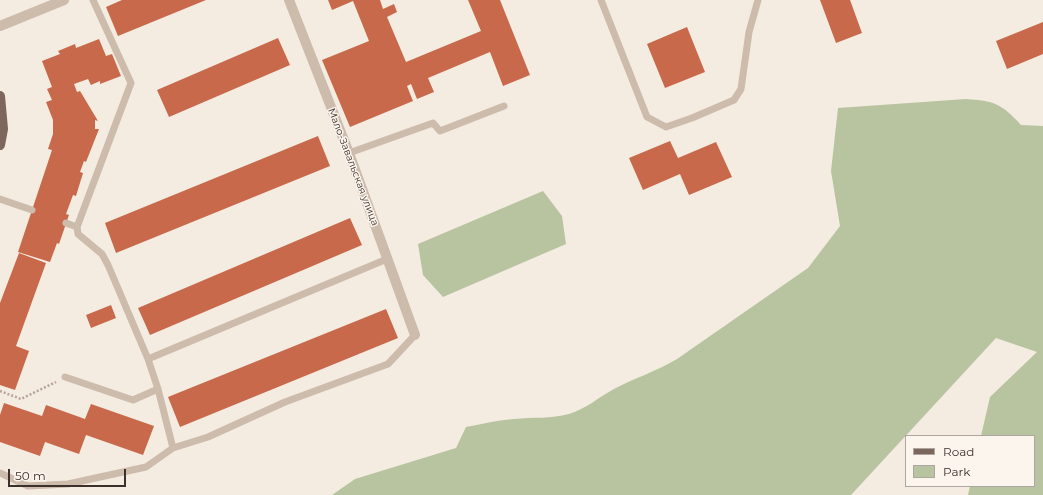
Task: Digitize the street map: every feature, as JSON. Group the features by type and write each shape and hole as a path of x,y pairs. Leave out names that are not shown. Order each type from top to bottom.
{"main road":[{"path":"0,96 3,129 0,145"}],"street":[{"path":"0,26 64,0"},
{"name":"Мало-Завальская улица","path":"289,0 349,153 415,335"}],"lane":[{"path":"93,0 131,83 78,227 78,234 102,254 148,359 158,389 173,448"},
{"path":"601,0 647,117 666,127 692,118 734,100 740,89 749,32 758,0"},
{"path":"349,153 433,123 440,130 504,106"},
{"path":"0,199 32,210"},
{"path":"66,223 78,227"},
{"path":"148,359 387,259"},
{"path":"0,472 28,486 68,484 146,467 173,448 208,437 285,402 388,364 415,335"},
{"path":"65,377 133,400 158,389"}],"path":[{"path":"0,391 21,399 65,377"}],"green space":[{"path":"966,99 996,104 1008,112 1021,125 1043,126 1043,495 968,495 970,487 1035,487 1035,435 981,435 990,397 1037,352 996,338 851,495 332,495 355,479 456,448 466,427 502,420 562,416 575,412 614,389 677,359 808,268 840,226 831,171 838,108"},
{"path":"543,191 562,216 566,244 443,297 423,275 418,244"}],"building":[{"path":"122,0 206,0 118,36 106,7"},
{"path":"328,0 380,0 383,9 394,4 397,12 387,17 406,62 481,31 468,0 500,0 530,75 503,86 490,52 428,78 434,92 417,99 411,84 407,86 413,101 350,127 322,60 369,41 353,1 332,10"},
{"path":"820,0 850,0 862,33 836,43"},
{"path":"1043,22 1043,54 1007,69 996,41"},
{"path":"687,27 705,72 665,88 647,44"},
{"path":"278,38 290,65 169,117 157,90"},
{"path":"99,39 106,56 112,54 121,76 100,84 100,81 91,85 88,79 74,84 77,92 80,91 98,121 95,120 95,129 99,129 86,162 84,161 80,172 83,173 76,196 73,195 66,214 69,215 59,244 57,243 50,262 18,252 52,150 48,149 53,134 53,120 46,102 52,100 47,89 52,87 42,61 60,54 58,51 75,44 76,48"},
{"path":"318,136 330,166 116,253 105,223"},
{"path":"670,141 678,158 716,142 732,177 689,195 680,174 643,190 629,158"},
{"path":"350,218 362,245 150,335 138,308"},
{"path":"19,253 46,263 16,346 29,351 15,390 0,385 0,303"},
{"path":"111,305 116,318 91,328 86,315"},
{"path":"386,309 398,338 180,427 168,397"},
{"path":"4,403 42,416 46,405 85,419 91,404 154,426 143,455 86,435 79,454 45,442 40,456 0,442 0,415"}]}
